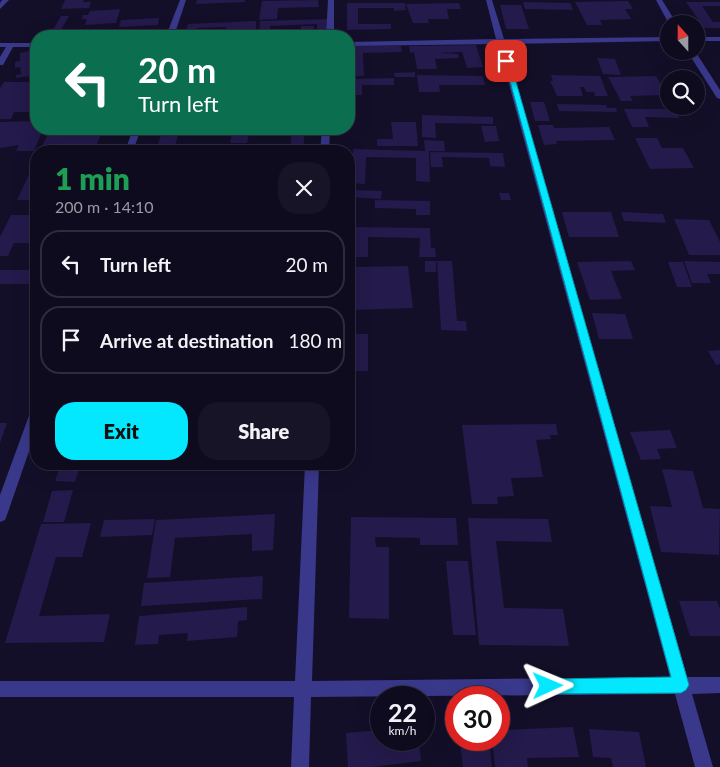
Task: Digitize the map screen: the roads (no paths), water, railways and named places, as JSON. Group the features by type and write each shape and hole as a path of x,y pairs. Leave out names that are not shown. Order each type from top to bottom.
{"street":[{"path":"0,7 6,0"},
{"path":"172,30 183,0"},
{"path":"330,30 331,0"},
{"path":"489,0 704,767"},
{"path":"659,0 668,15"},
{"path":"355,44 660,39"},
{"path":"705,39 720,39"},
{"path":"0,45 30,45"},
{"path":"0,63 11,45"},
{"path":"697,60 720,96"},
{"path":"0,515 30,430"},
{"path":"300,767 312,470"},
{"path":"0,689 303,689 720,685"}]}
